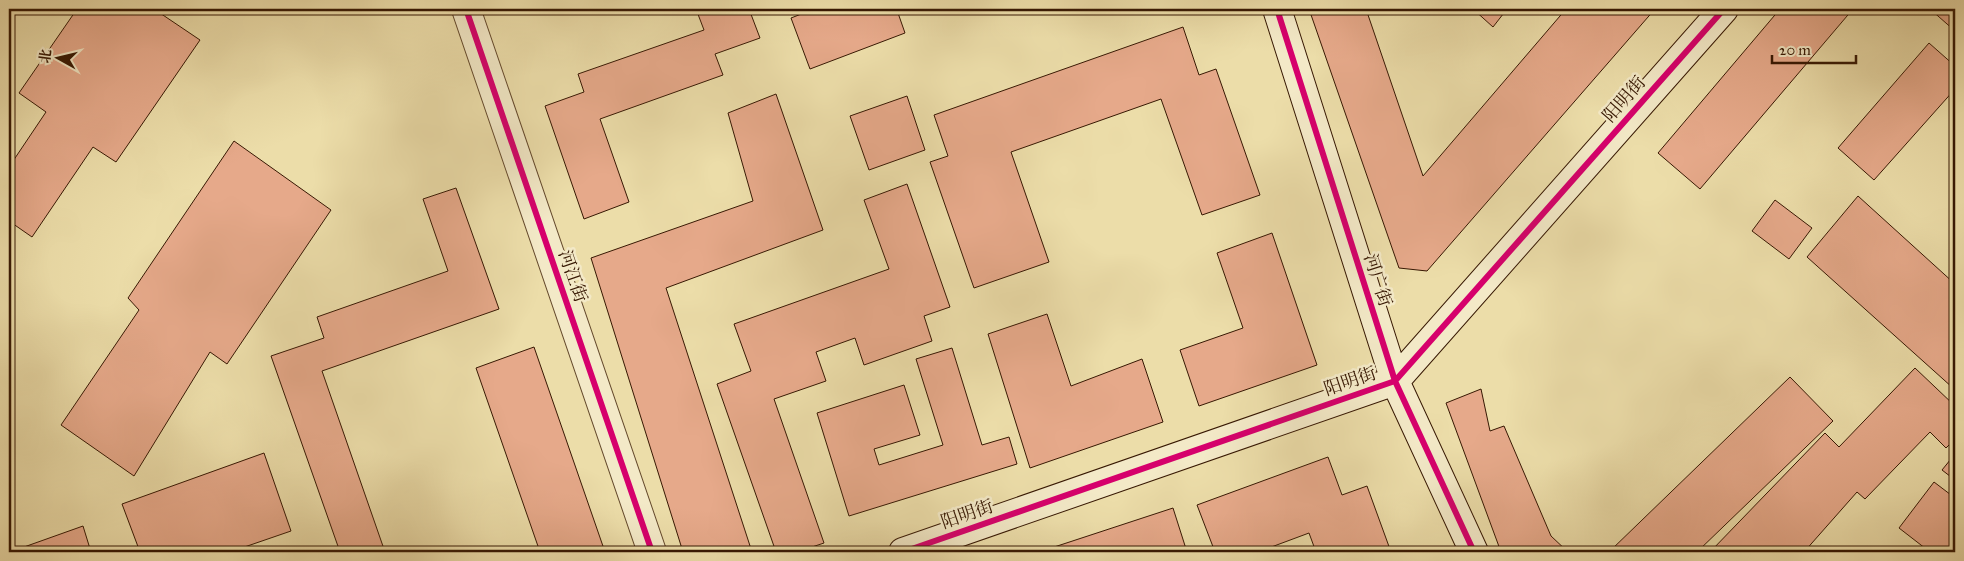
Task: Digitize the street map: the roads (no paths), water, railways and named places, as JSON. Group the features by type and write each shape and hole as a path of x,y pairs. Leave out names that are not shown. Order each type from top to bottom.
{"street":[{"name":"河江街","path":"466,9 652,552"},
{"name":"河广街","path":"1277,9 1394,381 1474,552"},
{"name":"阳明街","path":"903,552 1394,381 1724,9"}]}
